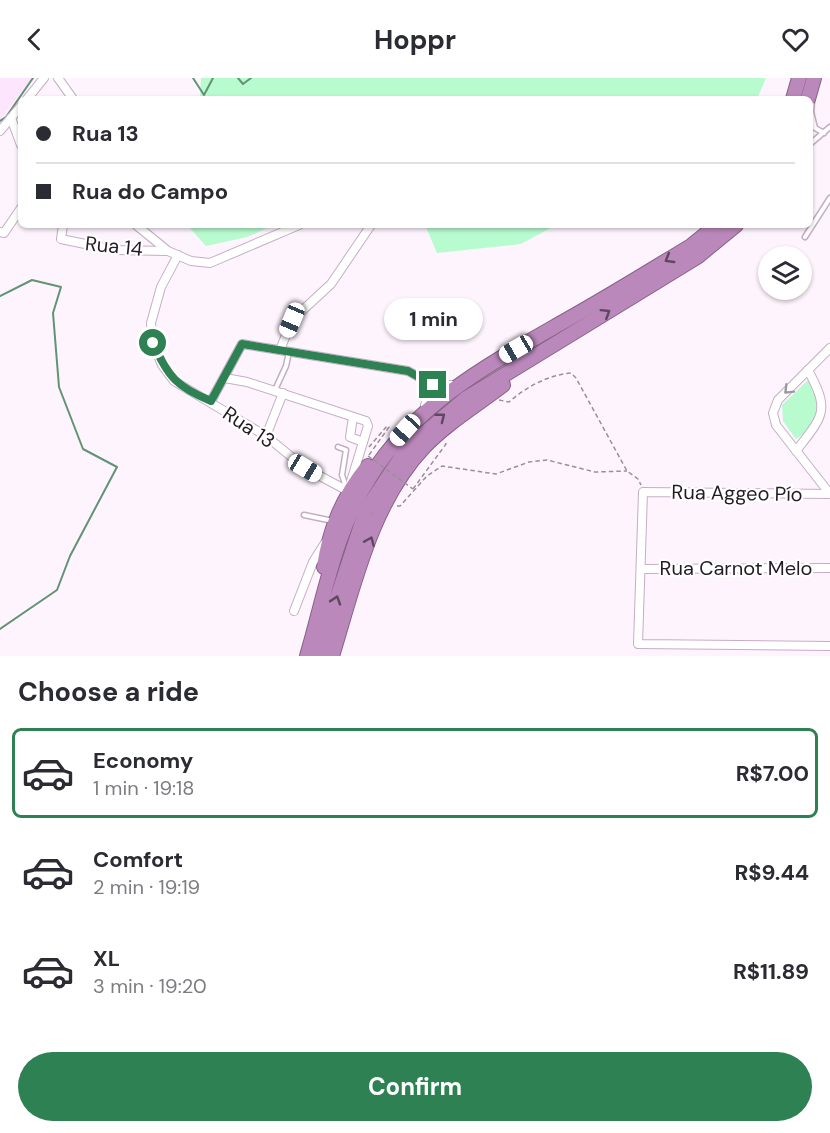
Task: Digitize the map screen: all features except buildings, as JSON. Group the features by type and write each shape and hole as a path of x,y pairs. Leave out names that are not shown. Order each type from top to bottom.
{"highway":[{"path":"794,96 799,78"},
{"path":"812,96 814,78"},
{"path":"320,602 342,535 369,477 416,418 458,385 691,246 713,228"},
{"path":"318,656 366,510 408,447 465,399 697,257 732,228"},
{"path":"332,656 360,565 384,506 405,479 424,448 492,393 561,347 576,332"},
{"path":"306,656 320,602 328,540 348,491 405,419 443,396"}],"street":[{"path":"29,96 44,78"},
{"path":"58,78 71,96"},
{"path":"0,131 18,110"},
{"path":"11,118 18,137"},
{"path":"0,231 4,233 18,212"},
{"name":"Rua 14","path":"63,228 61,239 114,250 168,251"},
{"path":"140,228 168,251 210,263 293,228"},
{"path":"280,350 292,320 331,284 369,228"},
{"name":"Rua 13","path":"178,255 155,306 151,323 153,343 162,365 174,381 189,392 211,401 266,436 305,468 348,491"},
{"path":"211,401 242,344 408,371 433,385 458,385"},
{"path":"830,348 778,400 773,413 776,425 830,494"},
{"path":"796,451 823,416 825,403 823,392 808,370"},
{"path":"225,378 279,392 366,421 368,426 348,491"},
{"path":"425,405 433,385"},
{"path":"266,436 279,392"},
{"path":"353,417 350,437 363,442"},
{"path":"643,492 638,644 830,646"},
{"name":"Rua Aggeo Pío","path":"643,492 830,494"},
{"path":"294,611 313,562 328,540"},
{"name":"Rua Carnot Melo","path":"642,569 830,568"}],"lane":[{"path":"813,120 815,128 824,133"},
{"path":"813,142 830,128"},
{"path":"813,225 830,198"},
{"path":"805,237 811,228"},
{"path":"279,392 289,351"},
{"path":"338,447 346,450 342,475 348,491"},
{"path":"304,516 336,522"}],"path":[{"path":"492,393 502,402 509,402 521,391 536,383 571,373 576,378 627,471 638,479 643,492"},
{"path":"359,454 365,452 387,426 368,456 413,489 423,478 442,466 496,474 529,462 547,460 595,472 627,471"},
{"path":"384,506 400,506 423,478 446,444 444,441 436,449"}],"shaded area":[{"path":"0,78 32,78 18,96 0,120"}],"green space":[{"path":"201,78 766,78 758,96 200,96"},
{"path":"190,228 267,228 247,237 206,246"},
{"path":"426,228 550,228 521,244 437,253"},
{"path":"809,379 816,396 817,412 811,426 796,439 783,421 782,405"}],"waterway":[{"path":"21,96 33,78"},
{"path":"193,78 204,95 213,78"},
{"path":"238,78 243,84 251,78"},
{"path":"0,121 6,117 18,100"},
{"path":"0,296 32,280 61,287 53,313 59,387 83,449 117,467 70,556 57,590 0,629"}],"route":[{"path":"153,343 162,365 174,381 189,392 211,401 242,344 408,371 433,385"}]}
